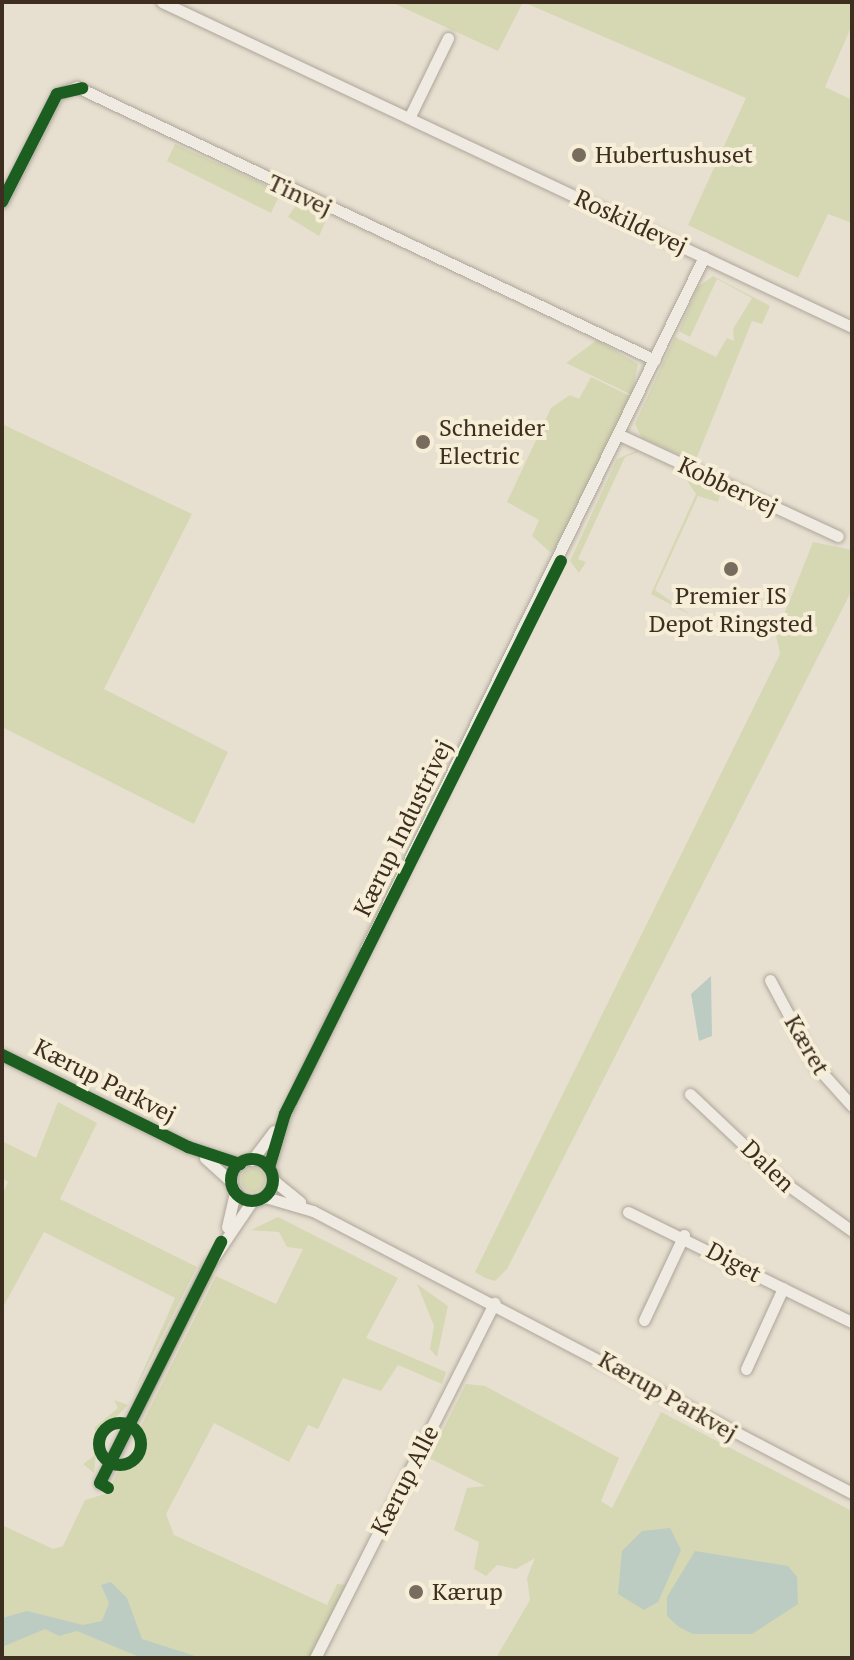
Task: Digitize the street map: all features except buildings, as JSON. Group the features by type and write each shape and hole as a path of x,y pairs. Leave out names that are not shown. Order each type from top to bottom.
{"street":[{"name":"Roskildevej","path":"162,2 852,327"},
{"path":"409,118 448,38"},
{"name":"Tinvej","path":"2,202 57,94 77,87 655,360"},
{"name":"Kærup Industrivej","path":"252,1160 285,1114 620,435 704,257"},
{"name":"Kobbervej","path":"620,435 838,536"},
{"name":"Kæret","path":"770,980 816,1066 852,1106"},
{"name":"Kærup Parkvej","path":"2,1055 188,1147 240,1164"},
{"name":"Dalen","path":"690,1094 782,1181 852,1231"},
{"name":"Kærup Industrivej","path":"271,1174 285,1114"},
{"name":"Kærup Parkvej","path":"188,1147 233,1186"},
{"path":"100,1483 221,1242 252,1201 265,1197 271,1174 252,1160 240,1164 221,1242"},
{"name":"Kærup Parkvej","path":"271,1174 313,1211"},
{"path":"233,1186 252,1201"},
{"name":"Kærup Parkvej","path":"265,1197 313,1211 852,1493"},
{"name":"Diget","path":"628,1212 684,1235 852,1322"},
{"name":"Diget","path":"644,1320 684,1235"},
{"name":"Diget","path":"746,1369 783,1288"},
{"name":"Kærup Alle","path":"315,1658 494,1303"}],"green space":[{"path":"391,2 523,2 498,51"},
{"path":"523,2 852,2 852,25 825,87 852,100 852,223 828,214 798,278 688,225 746,98"},
{"path":"175,144 281,192 271,213 167,161"},
{"path":"296,205 329,214 319,236 288,217"},
{"path":"713,276 770,306 762,324 752,321 695,462 642,438 635,424 675,337 716,357 727,338 734,341 733,329 752,298 717,279 690,337 679,331 698,287"},
{"path":"597,340 638,364 632,395 566,363"},
{"path":"591,377 632,397 558,549 550,552 532,536 539,520 507,502 551,408 570,395 579,399"},
{"path":"2,424 192,514 104,689 228,752 194,824 2,727"},
{"path":"636,451 670,464 638,452 625,457 578,559 586,562 579,573 570,561 617,459"},
{"path":"680,470 721,492 718,502 698,496 655,590 691,615 651,594 696,494"},
{"path":"813,542 852,550 852,590 507,1269 495,1281 485,1278 475,1272 780,654 776,635"},
{"path":"58,1102 97,1123 60,1199 197,1267 132,1396 175,1298 44,1232 2,1309 2,1195 8,1182 2,1178 2,1141 36,1158"},
{"path":"248,1168 258,1168 265,1175 265,1185 258,1192 248,1192 241,1185 241,1175"},
{"path":"278,1217 398,1278 366,1338 446,1372 442,1384 398,1365 381,1391 343,1378 318,1429 308,1425 289,1462 214,1423 166,1514 174,1535 327,1605 337,1584 348,1585 313,1658 2,1658 2,1525 53,1549 63,1546 85,1500 108,1493 118,1471 139,1457 140,1428 216,1276 276,1304 303,1249 287,1247 279,1232 251,1230"},
{"path":"210,1275 214,1275 136,1426 139,1416"},
{"path":"417,1284 448,1306 437,1357 430,1349 434,1326"},
{"path":"466,1384 485,1386 619,1458 601,1501 612,1508 661,1412 852,1511 852,1658 496,1658 530,1600 527,1578 535,1558 516,1569 497,1565 486,1576 474,1569 479,1542 454,1530 467,1488 485,1486 429,1458"},
{"path":"114,1400 128,1405 98,1435 94,1473 83,1464 94,1456 95,1427 118,1408"}],"shaded area":[{"path":"711,976 712,1036 699,1041 691,994"},
{"path":"670,1528 681,1550 658,1602 644,1610 618,1594 622,1551 642,1531"},
{"path":"695,1551 788,1566 797,1577 798,1604 752,1634 693,1634 679,1627 667,1616 667,1597"},
{"path":"111,1582 127,1598 142,1639 201,1658 142,1658 77,1631 59,1636 45,1629 2,1647 2,1618 27,1611 83,1625 102,1621 109,1603 101,1585"}],"cycle path":[{"path":"2,202 57,94 82,88"},
{"path":"269,1168 285,1114 561,561"},
{"path":"2,1055 188,1147 240,1164"},
{"path":"252,1159 267,1165 273,1180 267,1195 252,1201 237,1195 231,1180 237,1165 252,1159"},
{"path":"108,1488 100,1483 221,1242"},
{"path":"120,1423 135,1429 141,1444 135,1459 120,1465 105,1459 99,1444 105,1429 120,1423"}],"place":[{"name":"Hubertushuset","path":"579,155"},
{"name":"Schneider Electric","path":"423,442"},
{"name":"Premier IS Depot Ringsted","path":"731,569"},
{"name":"Kærup","path":"416,1592"}]}
